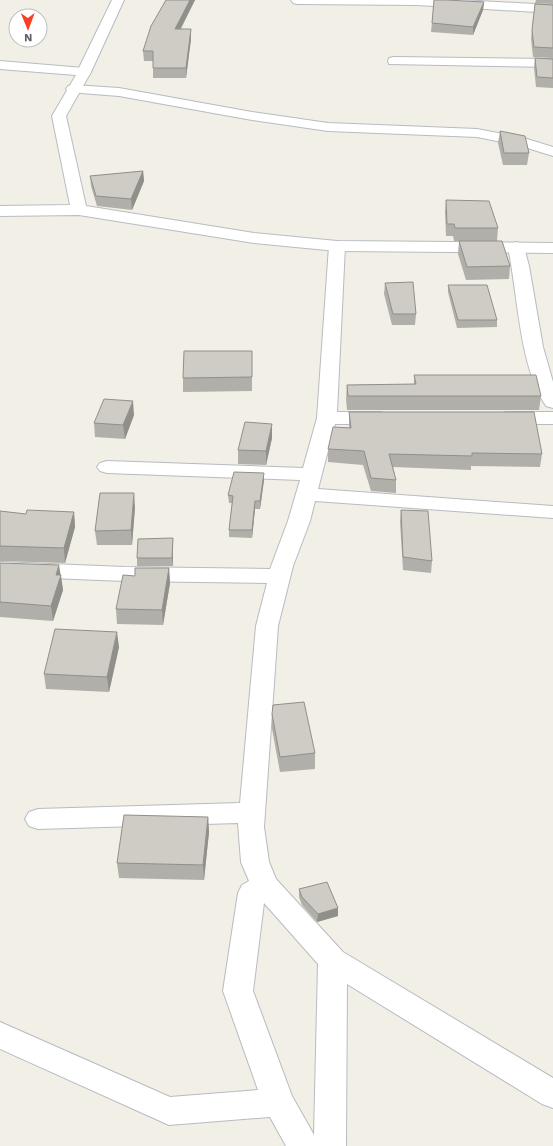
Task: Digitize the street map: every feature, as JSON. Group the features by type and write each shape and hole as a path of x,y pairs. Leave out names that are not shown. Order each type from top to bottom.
{"street":[{"path":"79,210 59,116 84,72 118,0"},
{"path":"297,0 417,1 553,10"},
{"path":"394,61 553,63"},
{"path":"0,65 84,72"},
{"path":"74,89 118,92 252,116 328,127 477,133 524,142 553,152"},
{"path":"0,211 79,210 254,238 337,246 553,248"},
{"path":"337,246 327,418 310,484 279,576 267,626 251,827 256,862 265,885 334,960 553,1094"},
{"path":"516,248 534,347 546,391 553,402"},
{"path":"327,418 397,418"},
{"path":"491,418 553,418"},
{"path":"106,467 310,484 553,512"},
{"path":"0,569 125,574 279,576"},
{"path":"38,818 252,813"},
{"path":"265,885 252,893 238,991 278,1102 303,1146"},
{"path":"330,1146 334,960"},
{"path":"0,1035 169,1111 278,1102"}],"building":[{"path":"166,0 190,0 175,29 191,29 186,68 153,68 153,51 143,51 151,26"},
{"path":"434,0 484,2 473,27 432,23"},
{"path":"535,4 553,5 553,48 534,47 532,30"},
{"path":"535,58 553,59 553,78 537,77"},
{"path":"500,131 525,136 529,153 504,153"},
{"path":"143,171 131,199 96,196 90,176"},
{"path":"446,200 489,201 498,228 455,228 454,224 447,224"},
{"path":"459,241 502,241 510,266 467,267"},
{"path":"413,282 416,314 393,314 385,283"},
{"path":"448,285 487,285 497,320 458,320"},
{"path":"184,351 252,351 252,377 183,378"},
{"path":"414,375 536,375 541,396 348,396 347,385 416,384"},
{"path":"104,399 133,401 123,425 94,423"},
{"path":"349,412 534,412 542,454 472,453 472,456 389,454 396,480 371,478 364,451 328,449 333,427 351,428"},
{"path":"245,422 272,424 266,451 238,450"},
{"path":"234,472 264,473 260,501 255,501 252,530 229,530 233,496 228,495"},
{"path":"100,493 134,493 131,530 95,531"},
{"path":"27,510 74,512 64,548 0,546 0,511 26,514"},
{"path":"401,510 428,511 432,561 403,557"},
{"path":"173,538 172,558 137,558 138,539"},
{"path":"0,563 59,565 56,575 61,575 51,606 0,602"},
{"path":"135,568 169,568 162,610 116,609 123,575 135,576"},
{"path":"55,629 117,632 107,677 44,674"},
{"path":"304,702 315,753 280,757 272,714 273,705"},
{"path":"124,815 208,817 203,865 117,863"},
{"path":"327,882 338,908 318,914 302,897 299,889"}]}
